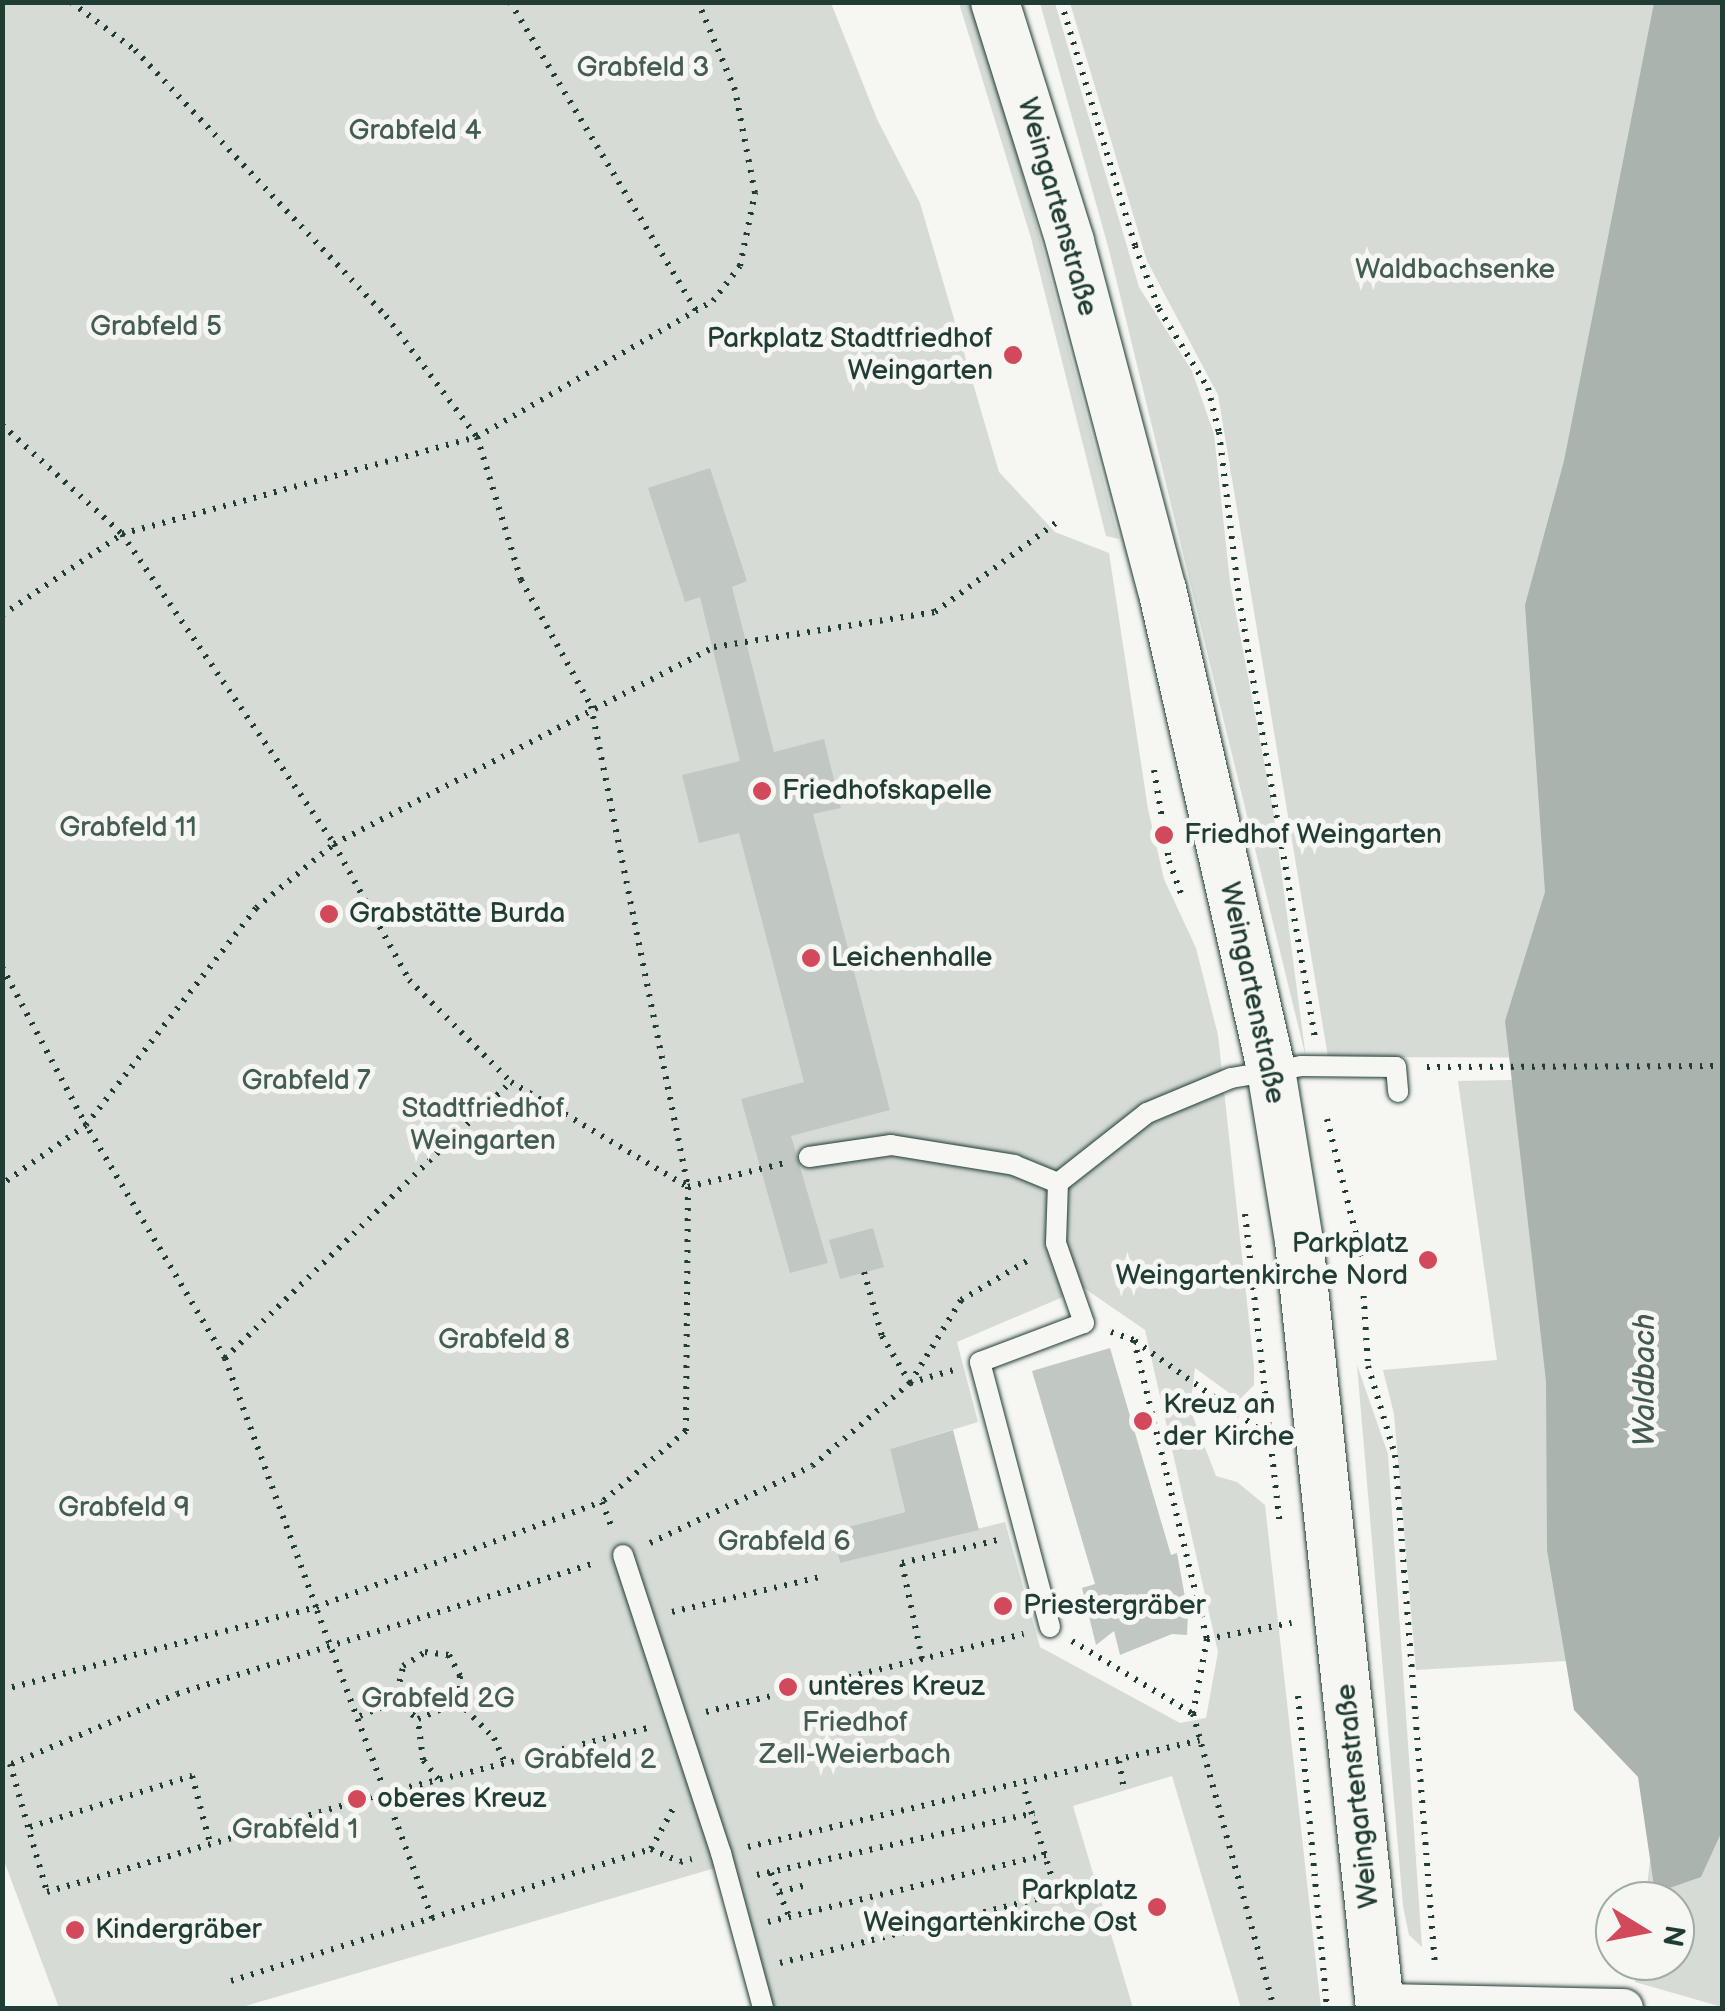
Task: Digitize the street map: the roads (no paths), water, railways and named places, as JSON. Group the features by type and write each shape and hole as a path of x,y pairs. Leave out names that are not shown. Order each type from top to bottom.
{"street":[{"name":"Weingartenstraße","path":"995,2 1070,242 1162,589 1271,1070 1300,1241 1378,2007"},
{"path":"1378,2007 1437,1999 1624,2008"}],"lane":[{"path":"1058,1182 1147,1113 1231,1078 1271,1070 1396,1067 1398,1092"},
{"path":"810,1157 892,1145 1014,1165 1058,1182"},
{"path":"1050,1628 980,1362 1084,1322 1056,1244 1058,1182"},
{"path":"623,1555 721,1853 763,2008"}],"water":[{"name":"Waldbach","path":"1654,3 1722,3 1722,1831 1701,1877 1690,1881 1653,1881 1638,1777 1574,1710 1547,1550 1546,1381 1505,1021 1545,892 1525,605 1564,461"}],"place":[{"name":"Parkplatz Stadtfriedhof Weingarten","path":"1013,355"},
{"name":"Friedhofskapelle","path":"762,791"},
{"name":"Friedhof Weingarten","path":"1164,835"},
{"name":"Grabstätte Burda","path":"329,914"},
{"name":"Leichenhalle","path":"811,958"},
{"name":"Parkplatz Weingartenkirche Nord","path":"1428,1260"},
{"name":"Kreuz an der Kirche","path":"1143,1421"},
{"name":"Priestergräber","path":"1003,1606"},
{"name":"unteres Kreuz","path":"788,1687"},
{"name":"oberes Kreuz","path":"357,1799"},
{"name":"Parkplatz Weingartenkirche Ost","path":"1157,1907"},
{"name":"Kindergräber","path":"75,1930"}],"park label":[{"name":"Grabfeld 3","path":"643,68"},
{"name":"Grabfeld 4","path":"415,131"},
{"name":"Waldbachsenke","path":"1455,270"},
{"name":"Grabfeld 5","path":"156,327"},
{"name":"Grabfeld 11","path":"128,828"},
{"name":"Grabfeld 7","path":"306,1081"},
{"name":"Stadtfriedhof Weingarten","path":"483,1125"},
{"name":"Grabfeld 8","path":"504,1340"},
{"name":"Grabfeld 9","path":"124,1508"},
{"name":"Grabfeld 6","path":"784,1542"},
{"name":"Grabfeld 2G","path":"438,1699"},
{"name":"Friedhof Zell-Weierbach","path":"855,1739"},
{"name":"Grabfeld 2","path":"590,1760"},
{"name":"Grabfeld 1","path":"295,1830"}]}
